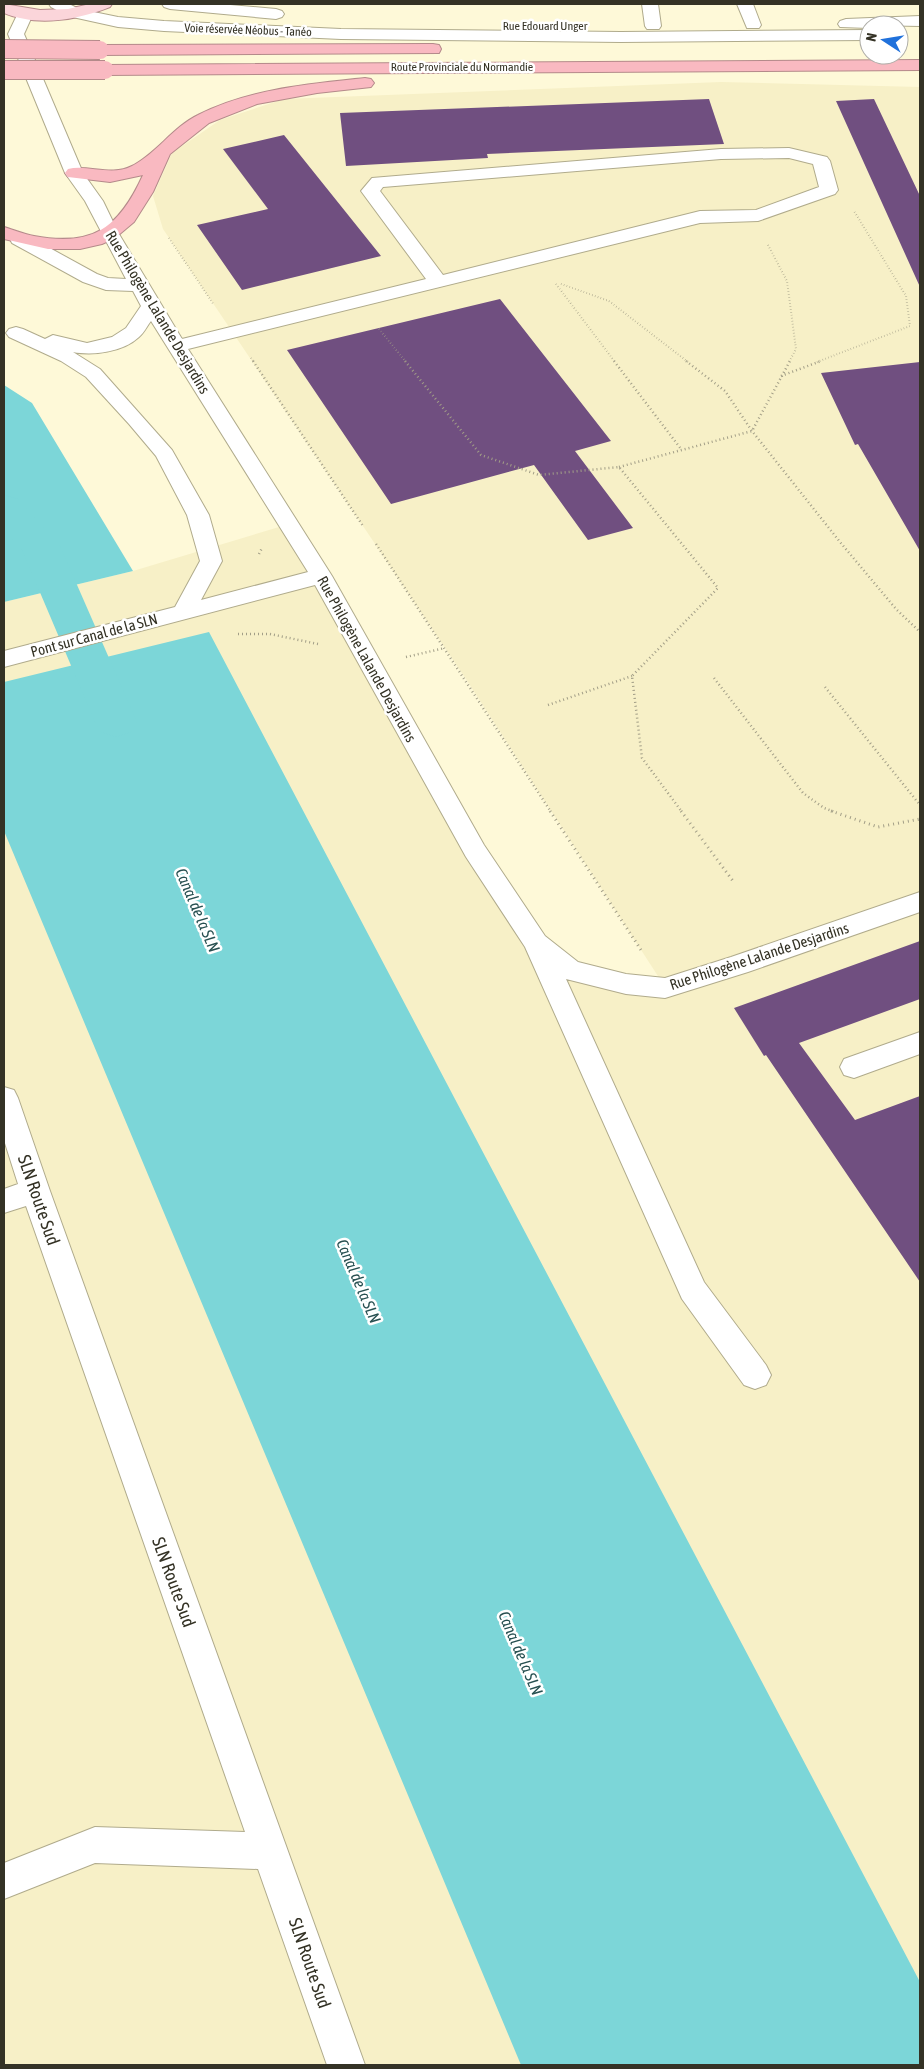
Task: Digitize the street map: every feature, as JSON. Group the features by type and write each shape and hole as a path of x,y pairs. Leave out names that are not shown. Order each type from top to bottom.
{"highway":[{"name":"Route Provinciale du Normandie","path":"4,50 859,46"},
{"name":"Route Provinciale du Normandie","path":"4,70 920,65"},
{"path":"74,173 110,177 137,171 203,118 253,100 316,88 556,67"},
{"path":"12,236 53,244 74,244 110,234 122,224 134,208 163,149"}],"main road":[{"path":"4,7 25,14 49,15 74,13 104,4"}],"street":[{"name":"Voie réservée Néobus - Tanéo","path":"57,4 74,13 118,22 164,26 341,34 621,37 859,35"},
{"path":"170,4 289,15"},
{"path":"650,4 653,26"},
{"path":"745,4 753,25"},
{"name":"Rue Philogène Lalande Desjardins","path":"25,14 16,34 74,173 94,201 138,285 321,576 475,851 536,944 570,970 626,984 665,988 739,965 920,902"},
{"name":"Rue Edouard Unger","path":"326,17 440,25 653,26 920,21"},
{"path":"177,346 700,216 758,215 829,190 821,161 789,152 721,154 378,182 370,192 438,281"},
{"path":"12,236 90,278 106,284 138,285"},
{"path":"10,330 87,349 119,342 133,332 151,306"},
{"path":"10,330 68,357 93,374 165,454 198,515 211,561 184,611"},
{"name":"Pont sur Canal de la SLN","path":"4,658 321,576"},
{"path":"536,944 693,1290 755,1375"},
{"path":"854,1067 920,1043"},
{"name":"SLN Route Sud","path":"4,1098 35,1191 346,2065"},
{"path":"4,1201 35,1191"},
{"path":"4,1881 95,1845 271,1851"}],"path":[{"path":"780,376 910,326 906,296 846,199 829,190"},
{"path":"169,238 218,310"},
{"path":"357,301 481,455 539,474 619,466 752,431 796,349 787,280 766,241"},
{"path":"681,449 554,281 609,301 725,391 752,431 858,564 896,609 920,632"},
{"path":"246,352 363,526"},
{"path":"548,705 632,676 718,588 619,466"},
{"path":"376,544 446,648 665,988"},
{"path":"233,634 270,634 321,644"},
{"path":"403,658 446,648"},
{"path":"632,676 642,758 733,881"},
{"path":"714,678 804,793 824,808 878,827 920,819"},
{"path":"825,687 920,805"}],"shaded area":[{"path":"721,82 920,87 920,2065 4,2065 4,602 133,571 289,524 475,851 570,970 665,987 466,679 163,229 153,196 172,153 220,120 284,99"}],"water":[{"path":"4,385 32,403 133,571 4,602"},
{"path":"209,632 920,1982 920,2065 521,2065 4,831 4,682"}],"building":[{"path":"709,99 724,144 487,154 488,158 346,166 340,113"},
{"path":"874,99 920,196 920,287 836,101"},
{"path":"284,135 381,256 242,290 197,225 268,209 223,149"},
{"path":"500,299 611,441 575,451 633,528 588,540 534,465 391,504 287,350"},
{"path":"920,362 920,551 858,444 855,445 821,373"},
{"path":"920,941 920,999 799,1043 855,1120 920,1096 920,1282 766,1055 764,1056 734,1008"}],"waterway":[{"name":"Canal de la SLN","path":"4,507 40,546 116,722"}]}
